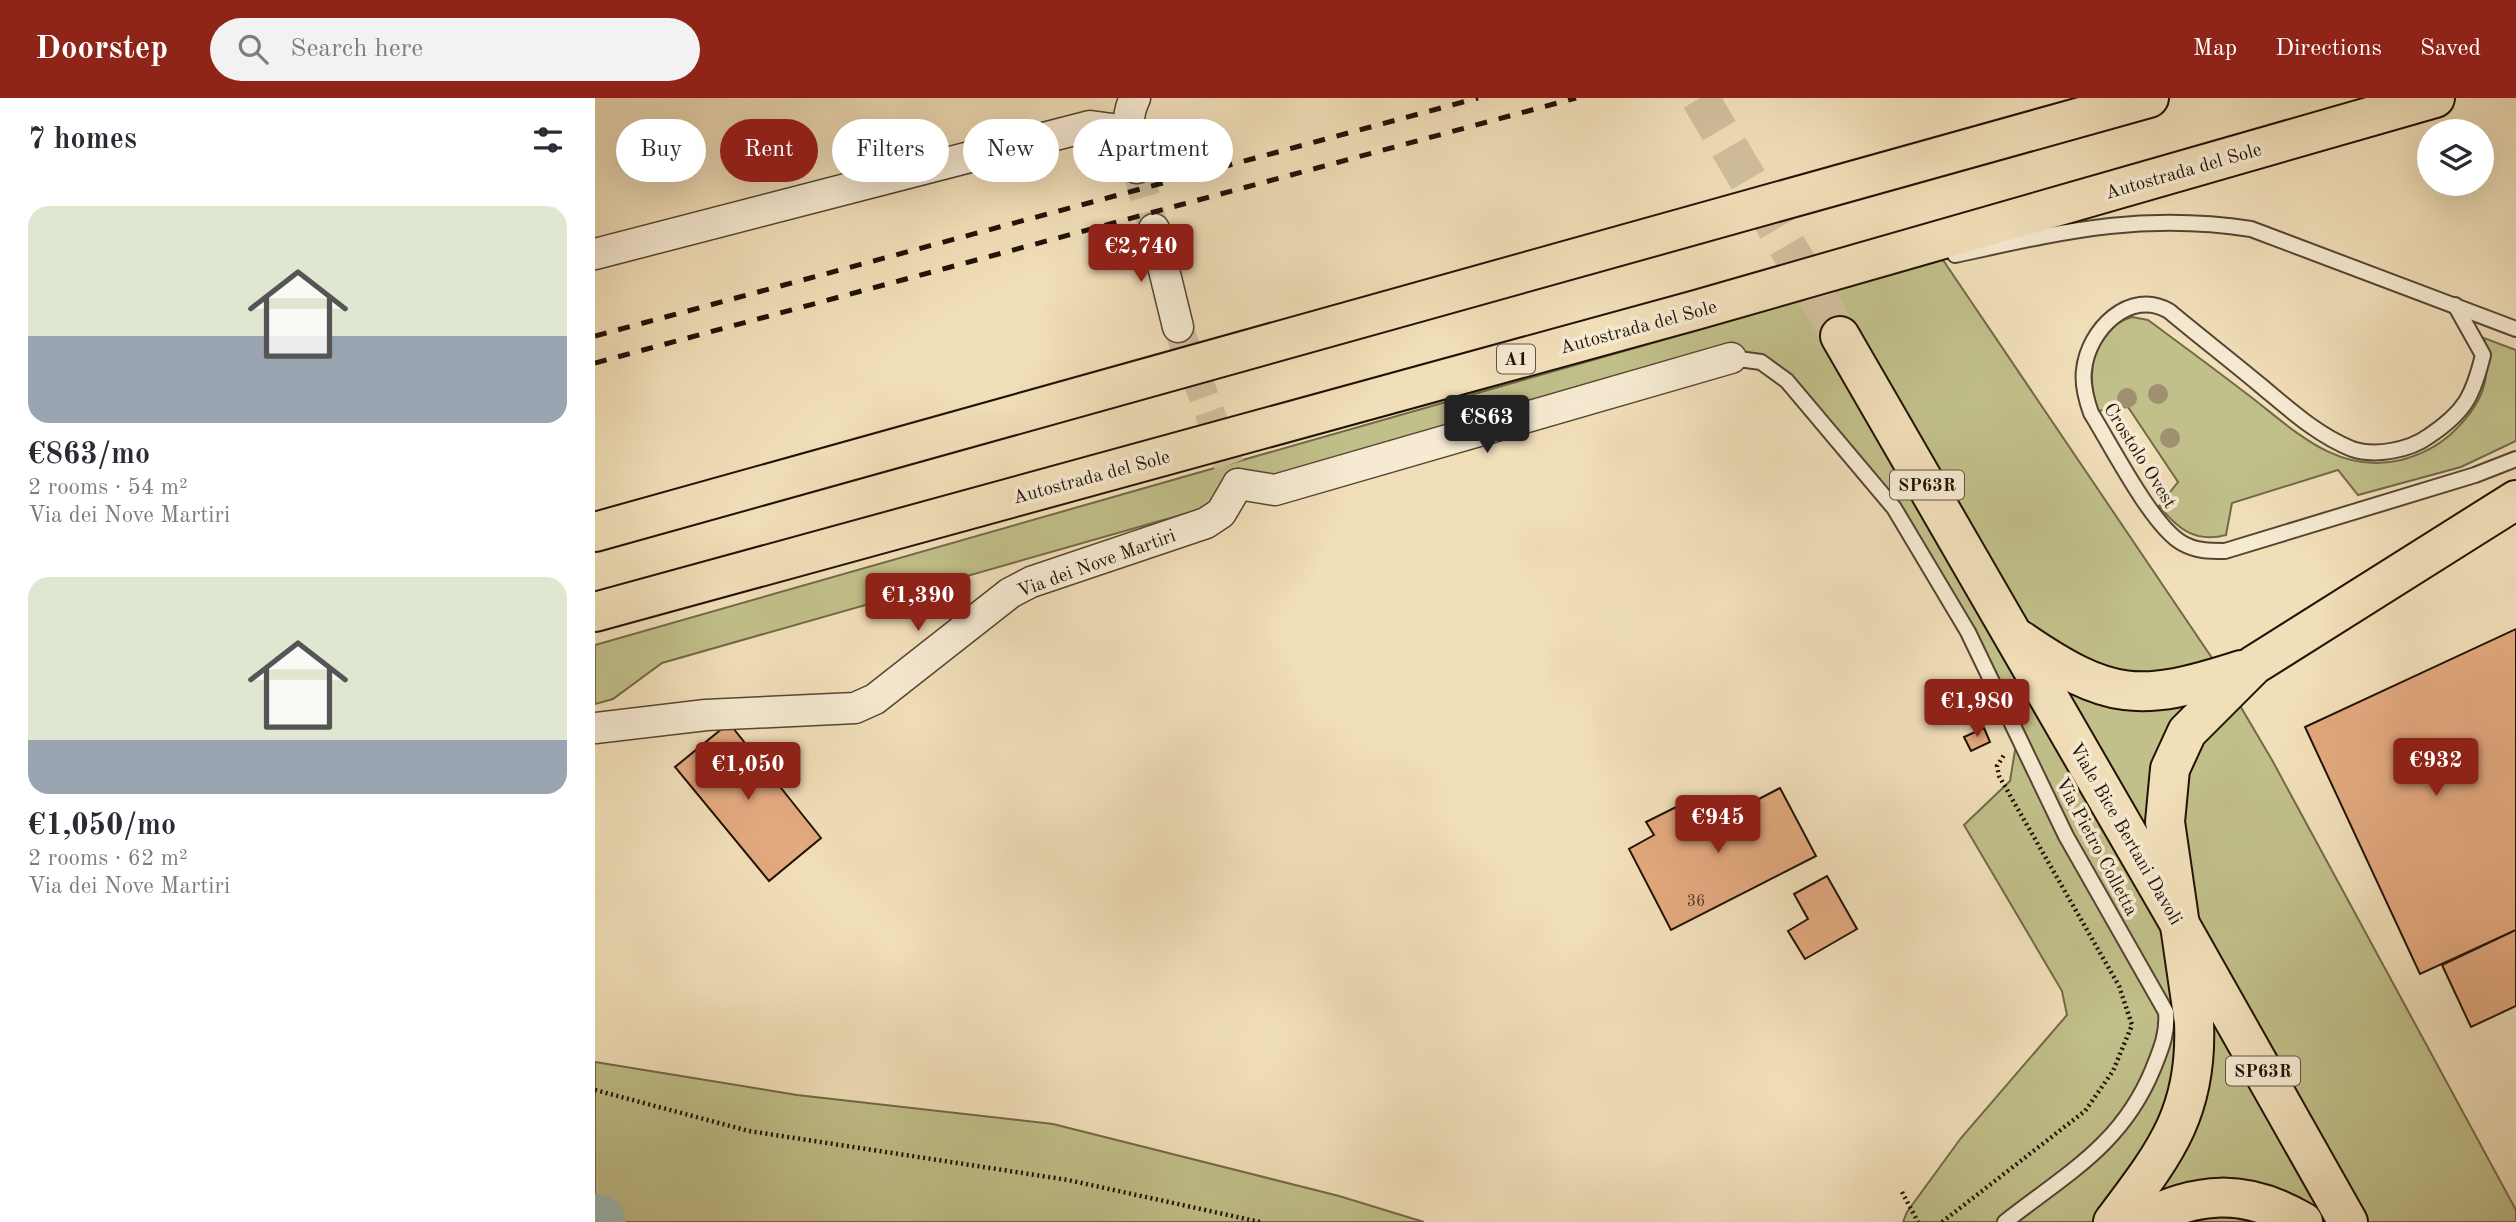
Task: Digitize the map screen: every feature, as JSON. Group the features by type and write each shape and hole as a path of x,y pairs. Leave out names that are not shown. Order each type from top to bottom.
{"highway":[{"path":"595,532 2149,98"},
{"name":"Autostrada del Sole","path":"595,612 1696,310 2435,98"},
{"name":"Viale Bice Bertani Davoli","path":"1840,336 2178,921 2348,1222"},
{"path":"2113,1222 2161,1159 2175,1134 2196,1051 2165,822 2170,769 2193,724 2254,665 2516,500"},
{"path":"2012,635 2063,670 2124,692 2185,688 2254,665"},
{"path":"2138,1222 2192,1199 2223,1196 2255,1201 2283,1210 2303,1222"}],"street":[{"path":"1129,119 1135,98"},
{"path":"595,254 1073,130"},
{"path":"1154,229 1178,327"},
{"name":"Via dei Nove Martiri","path":"595,729 706,715 855,708 876,699 1010,593 1031,582 1206,523 1221,513 1233,474 1275,490 1731,358"}],"lane":[{"path":"1938,258 2073,230 2148,220 2209,223 2251,229 2516,329"},
{"path":"1696,310 1911,264"},
{"name":"Crostolo Ovest","path":"2455,305 2483,355 2476,384 2465,408 2445,426 2423,440 2399,449 2375,452 2354,450 2308,425 2169,311 2154,303 2123,310 2107,323 2093,341 2084,369 2086,398 2091,413 2164,528 2182,542 2204,551 2225,551 2475,475 2516,459"},
{"name":"Via Pietro Colletta","path":"1731,358 1761,362 1787,381 1893,508 1968,632 2066,835 2166,1012 2167,1024 2149,1080 2113,1137 2005,1222"}],"path":[{"path":"1942,1222 2085,1111 2113,1070 2132,1025 2119,986 2000,776 1997,766 2018,732"},
{"path":"595,1090 749,1131 1069,1180 1260,1222"},
{"path":"1902,1192 1918,1222"}],"shaded area":[{"path":"1943,260 2212,658 2272,760 2516,1210 2516,1222 1903,1222 1907,1212 1961,1138 2067,1015 2062,991 1964,825 2010,781 2018,732 1894,508 1761,362 1731,358 662,663 613,699 595,704 595,645"},
{"path":"2132,317 2148,320 2285,424 2320,447 2338,456 2379,463 2401,460 2428,450 2447,438 2463,422 2478,401 2486,378 2484,338 2516,350 2516,441 2461,467 2358,495 2338,470 2232,503 2226,535 2196,535 2180,527 2159,506 2178,482 2128,407 2098,411 2092,383 2095,355 2107,332"},
{"path":"595,1062 797,1095 1053,1124 1339,1196 1424,1222 595,1222"}],"building":[{"path":"2516,629 2516,930 2420,974 2305,727"},
{"path":"729,723 821,838 769,881 675,767"},
{"path":"1984,728 1990,742 1971,751 1964,737"},
{"path":"1780,788 1816,856 1671,930 1629,849 1654,835 1646,822 1684,803 1692,817 1710,808 1721,829 1736,821 1732,813"},
{"path":"1827,876 1857,929 1805,959 1788,931 1808,919 1794,894"},
{"path":"2516,930 2516,1006 2471,1027 2442,965"}],"waterway":[{"path":"595,1221 599,1222"}],"tunnel":[{"path":"1700,98 1840,336"},
{"path":"1141,182 1154,229"},
{"path":"1178,327 1229,465"}],"railway":[{"path":"595,336 1478,98"},
{"path":"595,363 1576,98"}]}
